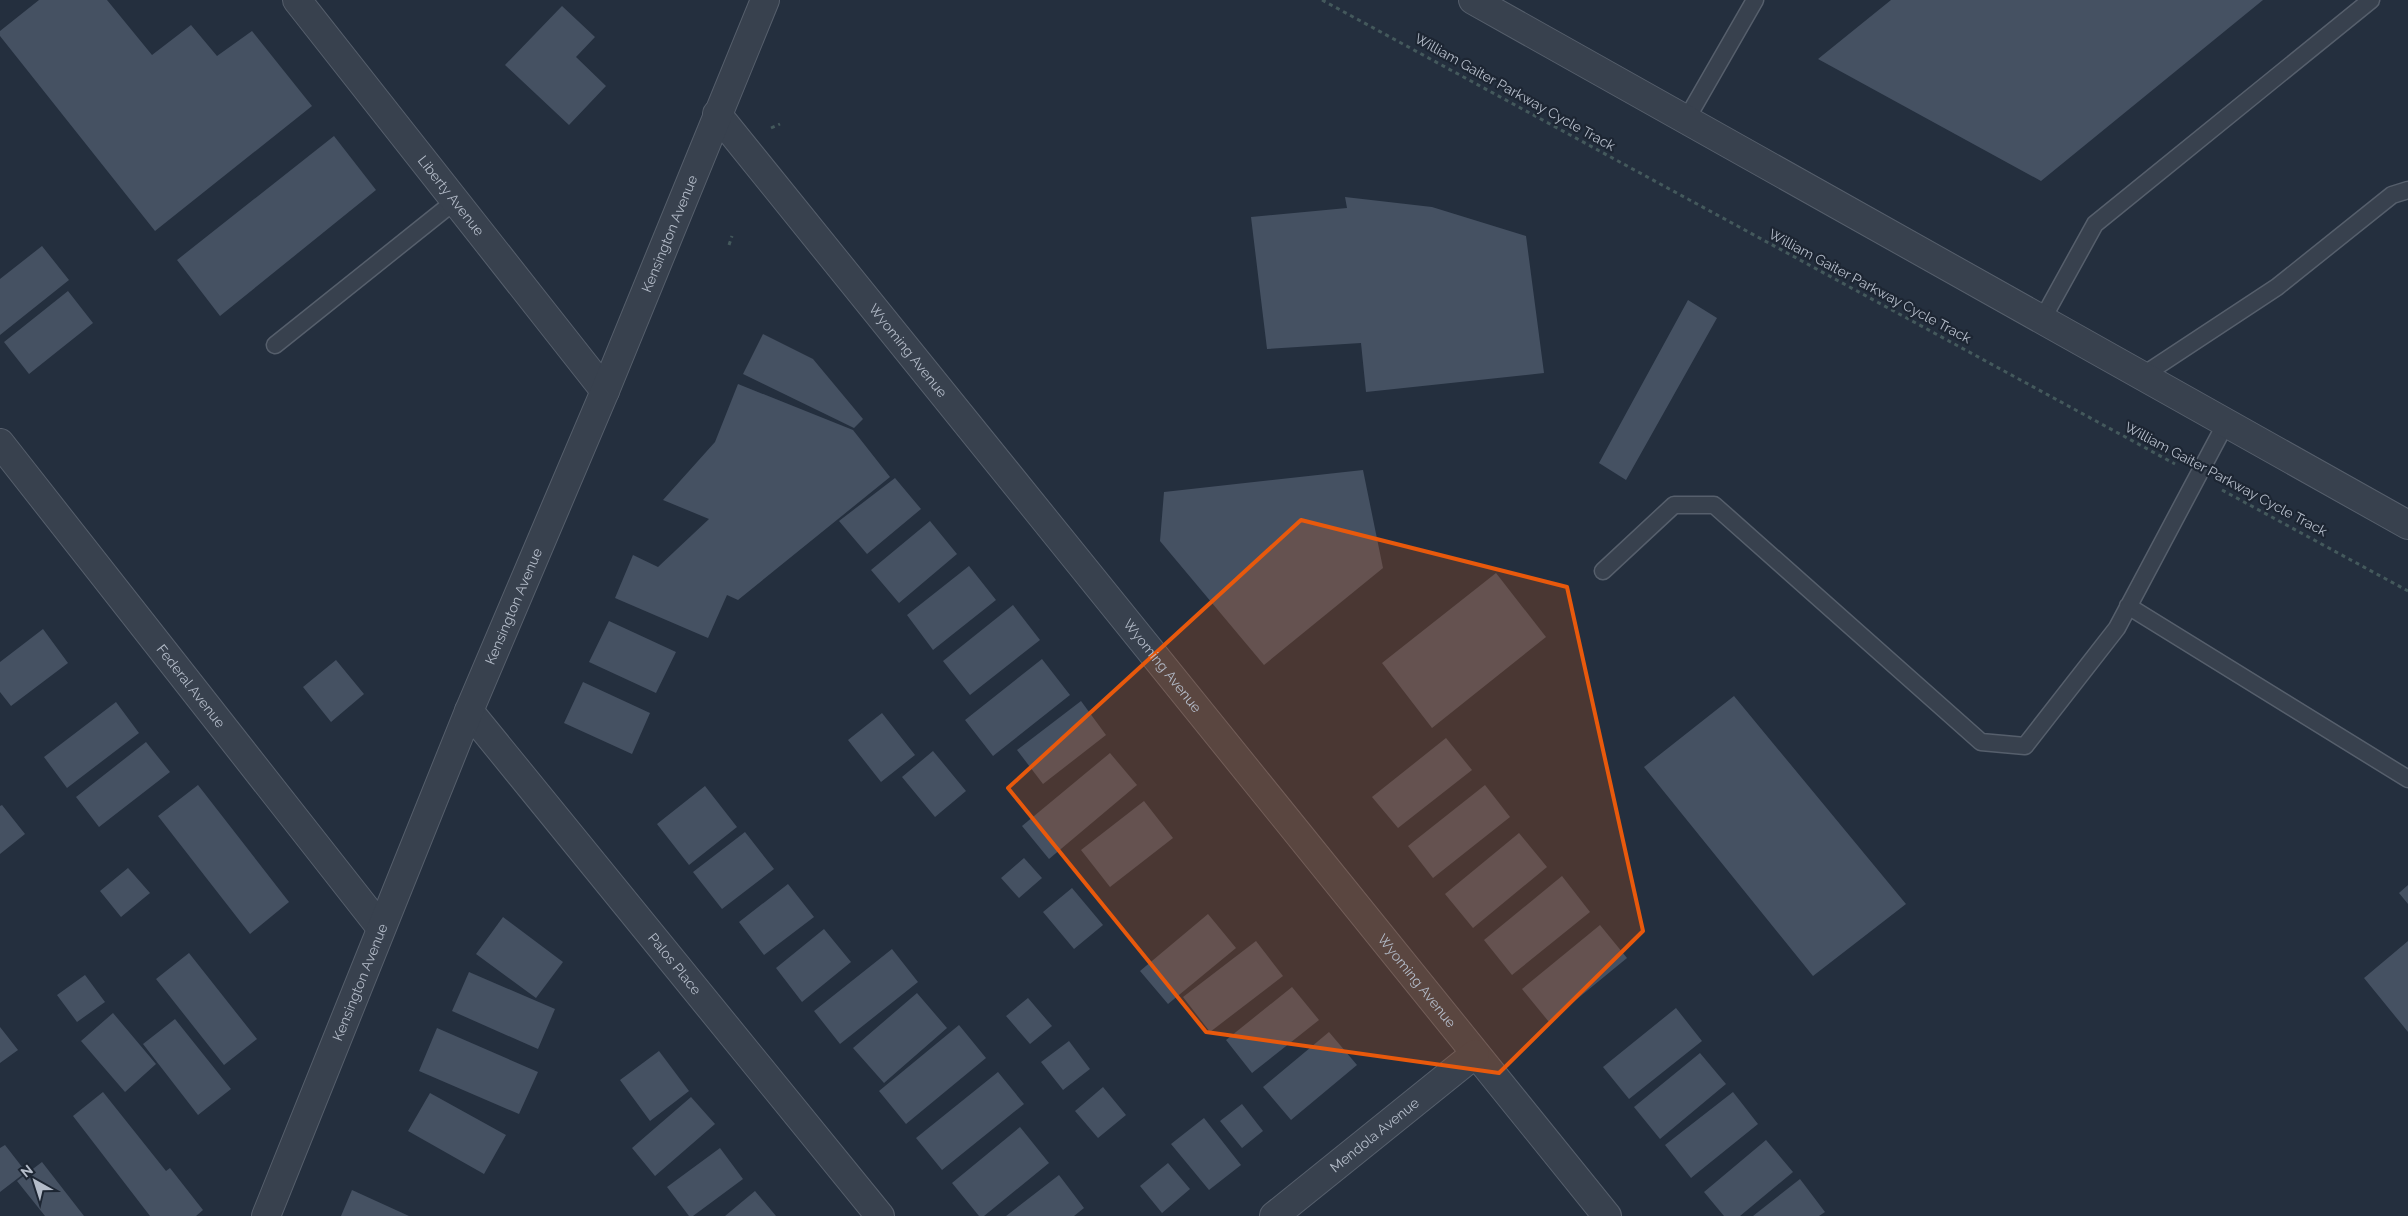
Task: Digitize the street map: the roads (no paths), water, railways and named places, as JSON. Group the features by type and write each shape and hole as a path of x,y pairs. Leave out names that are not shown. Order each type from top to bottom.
{"street":[{"name":"Liberty Avenue","path":"297,0 605,391"},
{"name":"Kensington Avenue","path":"266,1216 469,711 605,391 716,114 765,0"},
{"path":"1473,0 2408,525"},
{"name":"Wyoming Avenue","path":"716,114 1607,1216"},
{"name":"Federal Avenue","path":"0,444 381,928"},
{"name":"Palos Place","path":"469,711 880,1216"},
{"name":"Mendola Avenue","path":"1274,1216 1475,1054"}],"lane":[{"path":"1686,120 1755,0"},
{"path":"2042,320 2095,224 2371,0"},
{"path":"2142,376 2277,287 2392,195 2408,190"},
{"path":"275,345 455,202"},
{"path":"1603,571 1674,505 1714,505 1981,742 2025,746 2117,628 2226,423"},
{"path":"2128,606 2408,779"}]}
